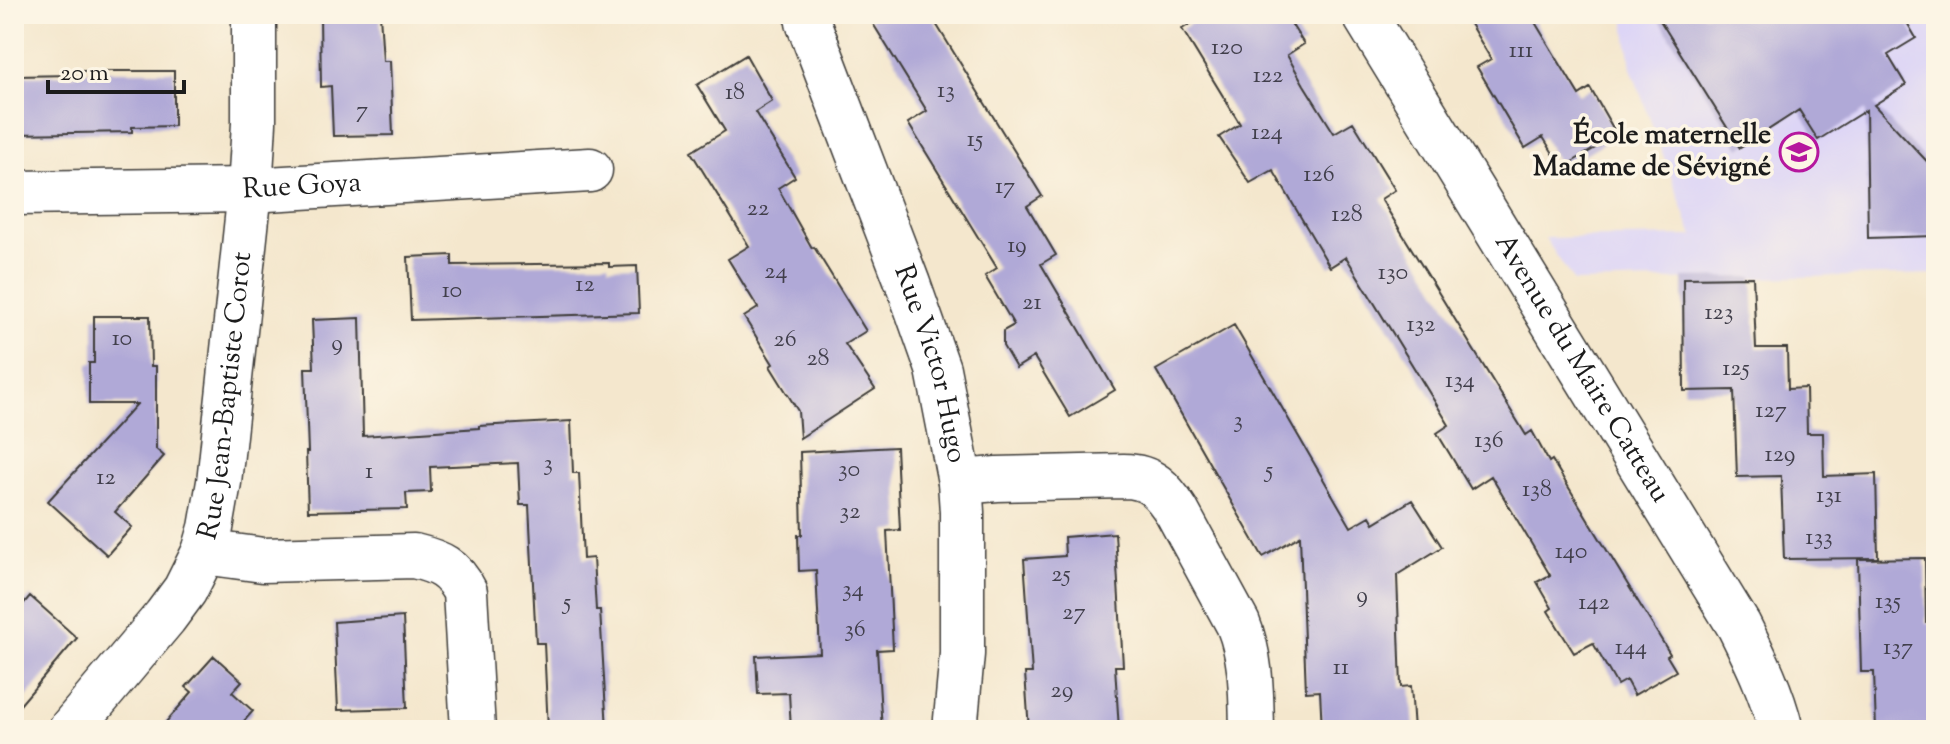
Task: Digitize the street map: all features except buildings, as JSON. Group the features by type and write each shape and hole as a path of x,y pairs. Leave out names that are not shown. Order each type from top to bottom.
{"street":[{"name":"Rue Jean-Baptiste Corot","path":"70,730 185,590 204,552 211,528 219,482 250,190 254,123 254,14"},
{"name":"Rue Victor Hugo","path":"807,14 938,369 960,482 963,538 962,654 955,730"},
{"name":"Avenue du Maire Catteau","path":"1364,14 1739,626 1761,669 1781,730"},
{"name":"Rue Goya","path":"14,193 250,190 590,170"},
{"path":"960,482 1138,476 1154,485 1177,512 1238,624 1250,667 1252,730"},
{"path":"204,552 263,560 414,556 447,568 459,579 465,592 473,730"}],"shaded area":[{"name":"École maternelle Madame de Sévigné","path":"1624,14 1936,14 1936,274 1574,282 1545,238 1693,236 1631,68"}],"place":[{"name":"École maternelle Madame de Sévigné","path":"1799,152"}]}
